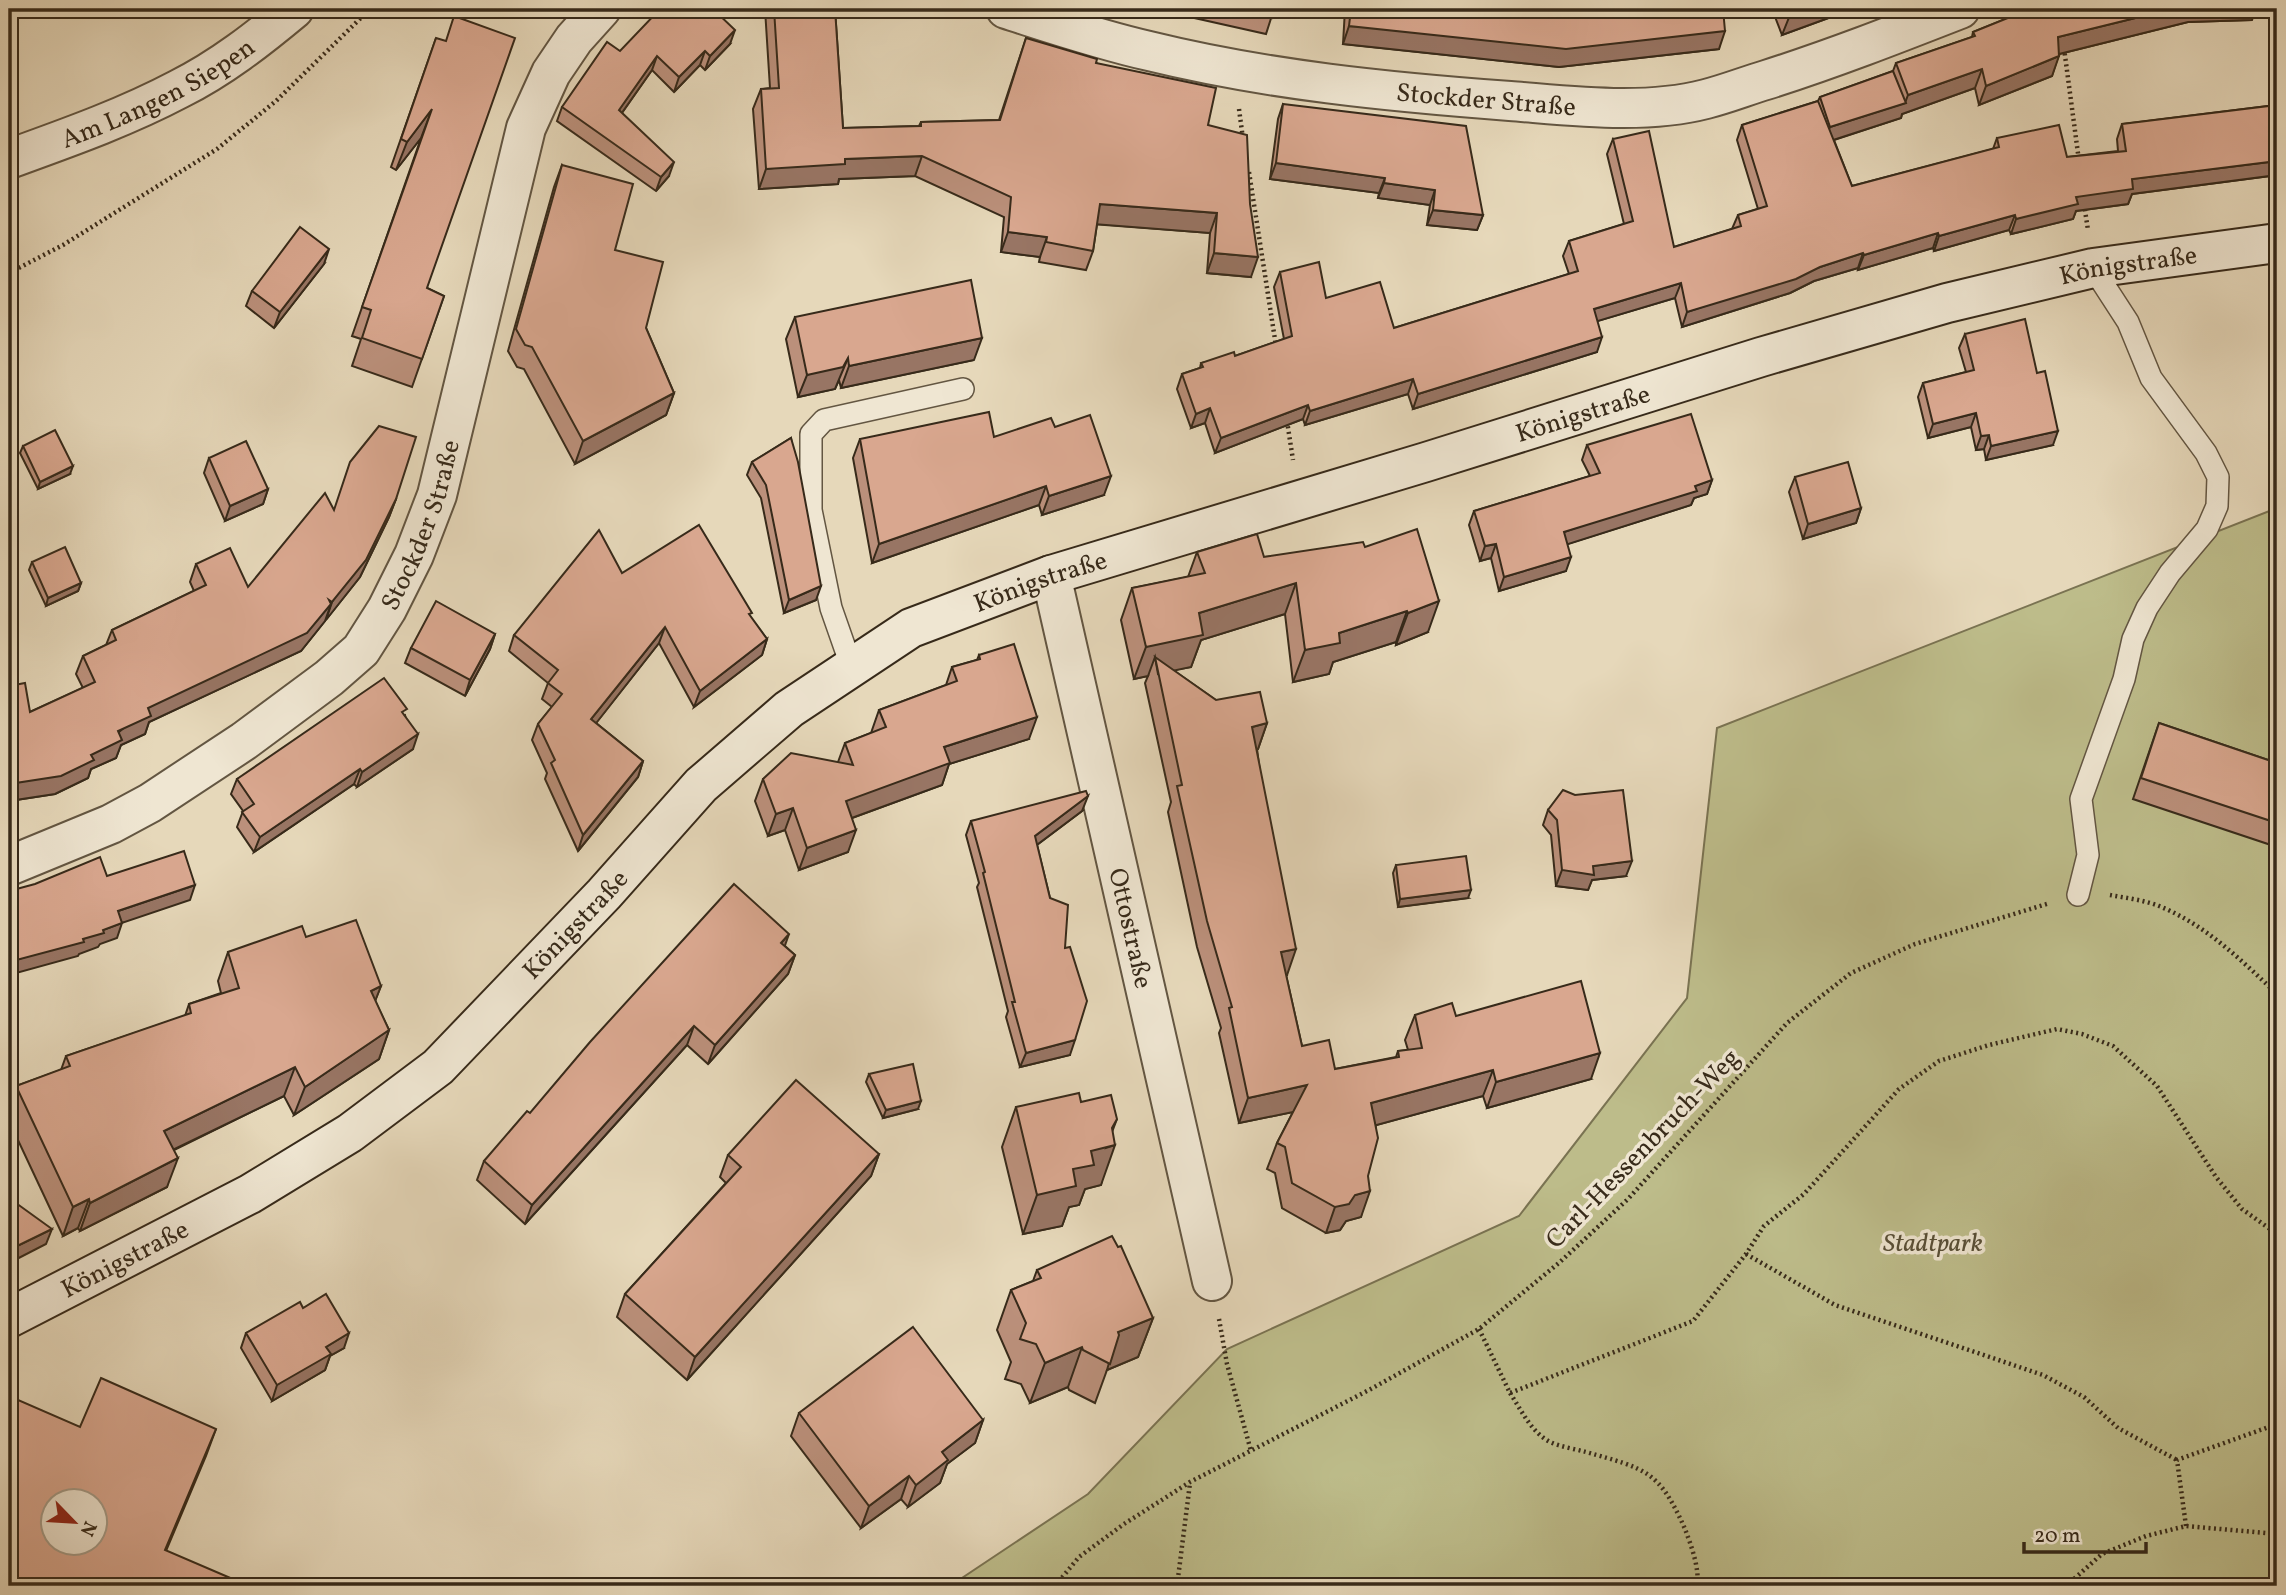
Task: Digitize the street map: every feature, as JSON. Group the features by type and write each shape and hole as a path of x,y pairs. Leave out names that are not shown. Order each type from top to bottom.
{"street":[{"name":"Am Langen Siepen","path":"9,159 113,121 181,88 251,44 293,9"},
{"name":"Stockder Straße","path":"9,866 111,824 150,803 244,741 329,678 361,650 387,609 409,565 437,495 526,128 551,73 574,39 601,9"},
{"name":"Stockder Straße","path":"1006,9 1148,51 1232,69 1451,97 1564,105 1658,106 1705,100 1842,55 1960,9"},
{"name":"Königstraße","path":"9,1318 250,1194 350,1133 438,1067 604,894 701,785 789,709 911,628 1051,575 1761,357 1947,303 2093,268 2277,243"},
{"name":"Ottostraße","path":"1051,575 1212,1281"}],"lane":[{"path":"2078,895 2088,855 2081,799 2124,679 2133,639 2147,608 2170,573 2207,529 2217,506 2218,477 2206,453 2151,378 2128,322 2093,268"},
{"path":"852,668 831,608 811,510 811,434 824,420 963,389"}],"path":[{"path":"9,273 63,245 217,149 276,101 370,9"},
{"path":"2063,43 2080,169"},
{"path":"1232,69 1245,150"},
{"path":"1247,164 1277,353"},
{"path":"2083,195 2085,208"},
{"path":"1287,420 1299,499"},
{"name":"Carl-Hessenbruch-Weg","path":"1055,1586 1079,1557 1124,1524 1190,1482 1369,1390 1479,1329 1560,1262 1628,1199 1787,1023 1851,973 1915,944 2078,895 2108,894 2156,905 2193,923 2230,950 2277,994"},
{"path":"1510,1393 1693,1321 1746,1254 1764,1226 1804,1194 1899,1089 1939,1060 2057,1029 2082,1034 2113,1046 2157,1086 2216,1177 2242,1209 2277,1234"},
{"path":"1746,1254 1835,1305 2043,1374 2084,1397 2118,1428 2177,1460 2277,1424"},
{"path":"1212,1281 1227,1364 1251,1451"},
{"path":"1479,1329 1510,1393 1534,1430 1551,1442 1636,1466 1661,1484 1688,1536 1698,1578 1697,1586"},
{"path":"2177,1460 2186,1526"},
{"path":"1177,1586 1190,1482"},
{"path":"2066,1586 2102,1554 2146,1536 2186,1526 2277,1534"}],"green space":[{"name":"Stadtpark","path":"2277,508 2277,1586 950,1586 1088,1494 1227,1349 1519,1216 1687,998 1717,728"}],"building":[{"path":"660,9 713,9 735,30 710,56 705,51 679,77 657,56 619,110 674,162 661,177 562,107 607,42 620,51"},
{"path":"774,9 835,9 843,128 1000,120 1026,38 1097,59 1096,63 1216,88 1208,125 1247,135 1250,204 1258,257 1214,253 1217,213 1100,204 1093,251 1046,242 1047,237 1008,232 1011,197 922,156 845,159 845,164 766,169 761,89 779,88"},
{"path":"1231,9 1274,9 1272,18"},
{"path":"1351,9 1723,9 1725,31 1566,49 1349,26"},
{"path":"1787,9 1806,9 1790,15"},
{"path":"2030,9 2172,9 2058,37 2059,56 1986,86 1982,69 1908,95 1896,63 1975,36 1973,32"},
{"path":"454,16 515,38 427,288 444,296 422,359 362,338 371,310 362,307 432,109 407,142 401,139 436,38 446,41"},
{"path":"1893,71 1906,103 1830,127 1820,97"},
{"path":"1818,101 1852,186 1999,147 1997,138 2059,125 2067,157 2126,151 2122,124 2277,105 2277,161 2132,179 2133,189 2076,197 2078,204 2016,219 2015,215 1939,236 1938,233 1864,255 1863,253 1820,267 1796,279 1687,312 1681,283 1594,309 1602,337 1418,394 1413,379 1310,411 1308,405 1221,438 1210,408 1196,414 1182,374 1203,367 1201,363 1234,352 1235,356 1292,336 1280,272 1319,262 1326,298 1380,282 1394,328 1578,271 1569,241 1633,221 1613,139 1649,131 1674,247 1741,226 1738,215 1767,206 1742,125"},
{"path":"1283,104 1466,126 1483,215 1433,210 1435,190 1384,183 1385,178 1276,163"},
{"path":"562,165 633,184 615,250 663,262 646,328 674,393 583,441 532,347 525,345 516,329"},
{"path":"300,227 329,249 280,312 252,291"},
{"path":"971,280 982,338 849,366 848,358 843,367 807,375 795,317"},
{"path":"2025,319 2037,373 2045,371 2058,431 1991,446 1989,435 1981,436 1976,413 1933,424 1923,383 1974,370 1965,334"},
{"path":"989,412 994,437 1051,418 1055,427 1090,415 1111,476 1049,496 1046,486 879,544 860,439"},
{"path":"1691,414 1712,480 1695,486 1697,491 1564,532 1571,557 1504,577 1496,544 1485,546 1474,511 1600,473 1587,445"},
{"path":"379,426 416,437 396,499 366,560 332,602 329,600 331,604 307,633 148,708 151,716 118,731 122,740 91,755 94,760 61,776 9,784 9,686 25,683 30,712 95,682 83,656 116,640 112,630 206,585 196,564 230,548 248,587 325,493 334,510 350,462"},
{"path":"55,430 73,466 40,482 23,446"},
{"path":"791,438 821,586 789,600 766,485 752,462"},
{"path":"246,441 268,489 230,506 209,458"},
{"path":"1848,462 1861,508 1808,524 1795,477"},
{"path":"699,525 752,613 749,614 767,639 700,691 665,627 591,719 643,761 583,835 551,763 555,760 538,724 562,694 548,683 558,670 514,635 599,530 622,573"},
{"path":"1417,529 1439,601 1339,633 1340,643 1305,650 1296,583 1199,613 1203,635 1146,647 1132,588 1205,573 1197,552 1257,534 1264,557 1363,542 1365,547"},
{"path":"65,547 81,583 48,598 32,562"},
{"path":"436,601 495,634 470,680 411,648"},
{"path":"1014,644 1037,717 944,747 950,763 846,801 856,830 807,848 793,808 776,814 763,779 791,753 853,765 845,743 886,727 879,710 957,681 952,667 980,659 979,655"},
{"path":"1155,657 1216,700 1260,692 1267,723 1252,727 1296,949 1281,952 1302,1046 1329,1040 1335,1069 1399,1057 1398,1051 1422,1048 1415,1015 1452,1003 1456,1016 1581,981 1600,1053 1496,1082 1493,1070 1371,1103 1378,1138 1368,1176 1370,1191 1355,1195 1349,1204 1335,1207 1292,1183 1285,1147 1277,1143 1307,1085 1248,1098 1229,1008 1232,1007 1207,921 1177,786 1182,785"},
{"path":"384,678 407,709 402,712 418,734 362,772 360,769 260,837 242,812 254,804 237,779"},
{"path":"2159,723 2277,763 2277,823 2141,778"},
{"path":"1563,790 1575,795 1623,790 1632,861 1593,866 1594,875 1562,870 1557,820 1548,810"},
{"path":"1086,791 1088,796 1035,836 1050,898 1068,905 1065,948 1070,947 1087,1001 1075,1040 1026,1053 971,821"},
{"path":"184,851 195,885 118,911 122,923 103,930 104,933 83,939 84,942 9,962 9,891 35,884 100,857 107,876"},
{"path":"1466,856 1471,890 1400,899 1396,865"},
{"path":"734,884 789,934 781,943 795,955 715,1045 694,1026 532,1205 484,1161"},
{"path":"356,920 381,986 371,991 389,1030 305,1087 295,1067 164,1131 178,1158 90,1203 89,1199 73,1207 16,1086 70,1066 66,1056 191,1013 189,1004 239,988 228,952 302,926 306,937"},
{"path":"913,1064 921,1101 886,1110 869,1074"},
{"path":"796,1080 879,1154 695,1357 625,1294 741,1167 728,1155"},
{"path":"1079,1093 1081,1102 1111,1095 1117,1119 1112,1128 1115,1145 1091,1151 1094,1165 1073,1169 1076,1186 1037,1195 1016,1107"},
{"path":"9,1198 52,1229 9,1250"},
{"path":"1112,1236 1118,1247 1121,1246 1153,1318 1118,1332 1110,1364 1082,1347 1045,1363 1036,1344 1020,1339 1026,1323 1011,1290 1041,1278 1037,1270"},
{"path":"326,1294 349,1333 326,1347 331,1354 277,1385 246,1333 300,1302 303,1308"},
{"path":"913,1327 983,1420 942,1452 948,1460 916,1485 909,1476 869,1506 799,1413"},
{"path":"101,1378 216,1429 165,1550 249,1586 9,1586 9,1396 80,1427"}]}
